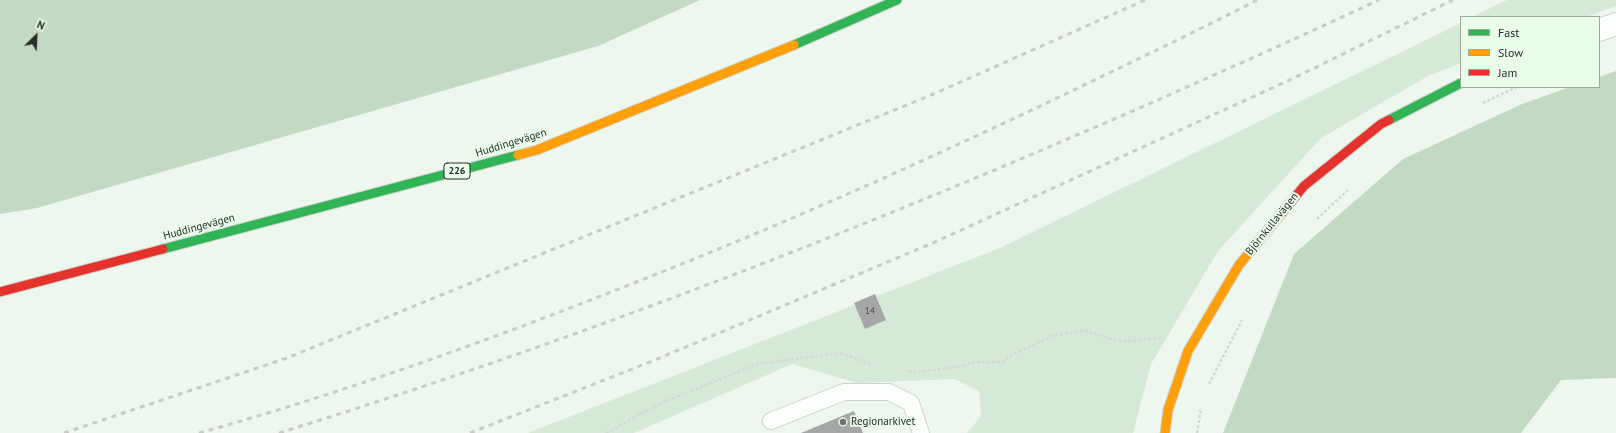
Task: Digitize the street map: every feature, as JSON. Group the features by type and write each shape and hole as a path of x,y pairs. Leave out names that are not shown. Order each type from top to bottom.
{"main road":[{"name":"Huddingevägen","path":"0,292 537,150 834,29 897,0"},
{"name":"Björnkullavägen","path":"1165,433 1168,410 1188,351 1239,265 1304,186 1381,124 1460,84"}],"street":[{"path":"1600,30 1616,24"}],"lane":[{"path":"770,421 844,392 889,392 910,403 921,433"}],"path":[{"path":"1478,106 1513,88"},
{"path":"1315,220 1349,189"},
{"path":"1206,390 1246,313"},
{"path":"903,371 919,372 963,366 974,362 1002,362 1011,354 1054,335 1087,331 1111,339 1125,341 1154,340 1167,337 1196,338"},
{"path":"606,433 659,404 757,364 839,353 851,355 865,363 880,366"},
{"path":"1197,433 1202,404"}],"green space":[{"path":"0,0 700,0 598,46 37,208 0,214"},
{"path":"1507,0 1616,0 1616,6 1589,16 1474,16"},
{"path":"1460,23 1460,63 1428,76 1321,138 1218,251 1151,364 1133,433 967,433 981,416 979,391 955,379 857,383 792,364 634,433 528,433 1000,248"},
{"path":"1616,71 1616,378 1561,380 1521,433 1223,433 1294,254 1403,159 1522,104 1567,88 1600,88 1600,77"}],"building":[{"path":"875,294 886,320 865,329 854,303"},
{"name":"Regionarkivet","path":"854,411 863,433 801,433"}],"railway":[{"path":"64,433 287,358 936,93 1145,0"},
{"path":"199,433 312,399 423,362 534,322 699,257 862,188 969,139 1076,89 1257,0"},
{"path":"279,433 420,388 559,339 836,235 1109,121 1379,0"},
{"path":"470,433 650,362 935,242 1294,78 1453,0"}],"traffic: fast":[{"path":"794,45 897,0"},
{"path":"1389,120 1460,84"},
{"path":"163,249 518,155"}],"traffic: slow":[{"path":"518,155 537,150 794,45"},
{"path":"1165,433 1168,410 1188,351 1239,265 1281,214"}],"traffic: jam":[{"path":"1281,214 1304,186 1381,124 1389,120"},
{"path":"0,292 163,249"}],"place":[{"name":"Regionarkivet","path":"843,422"}]}
